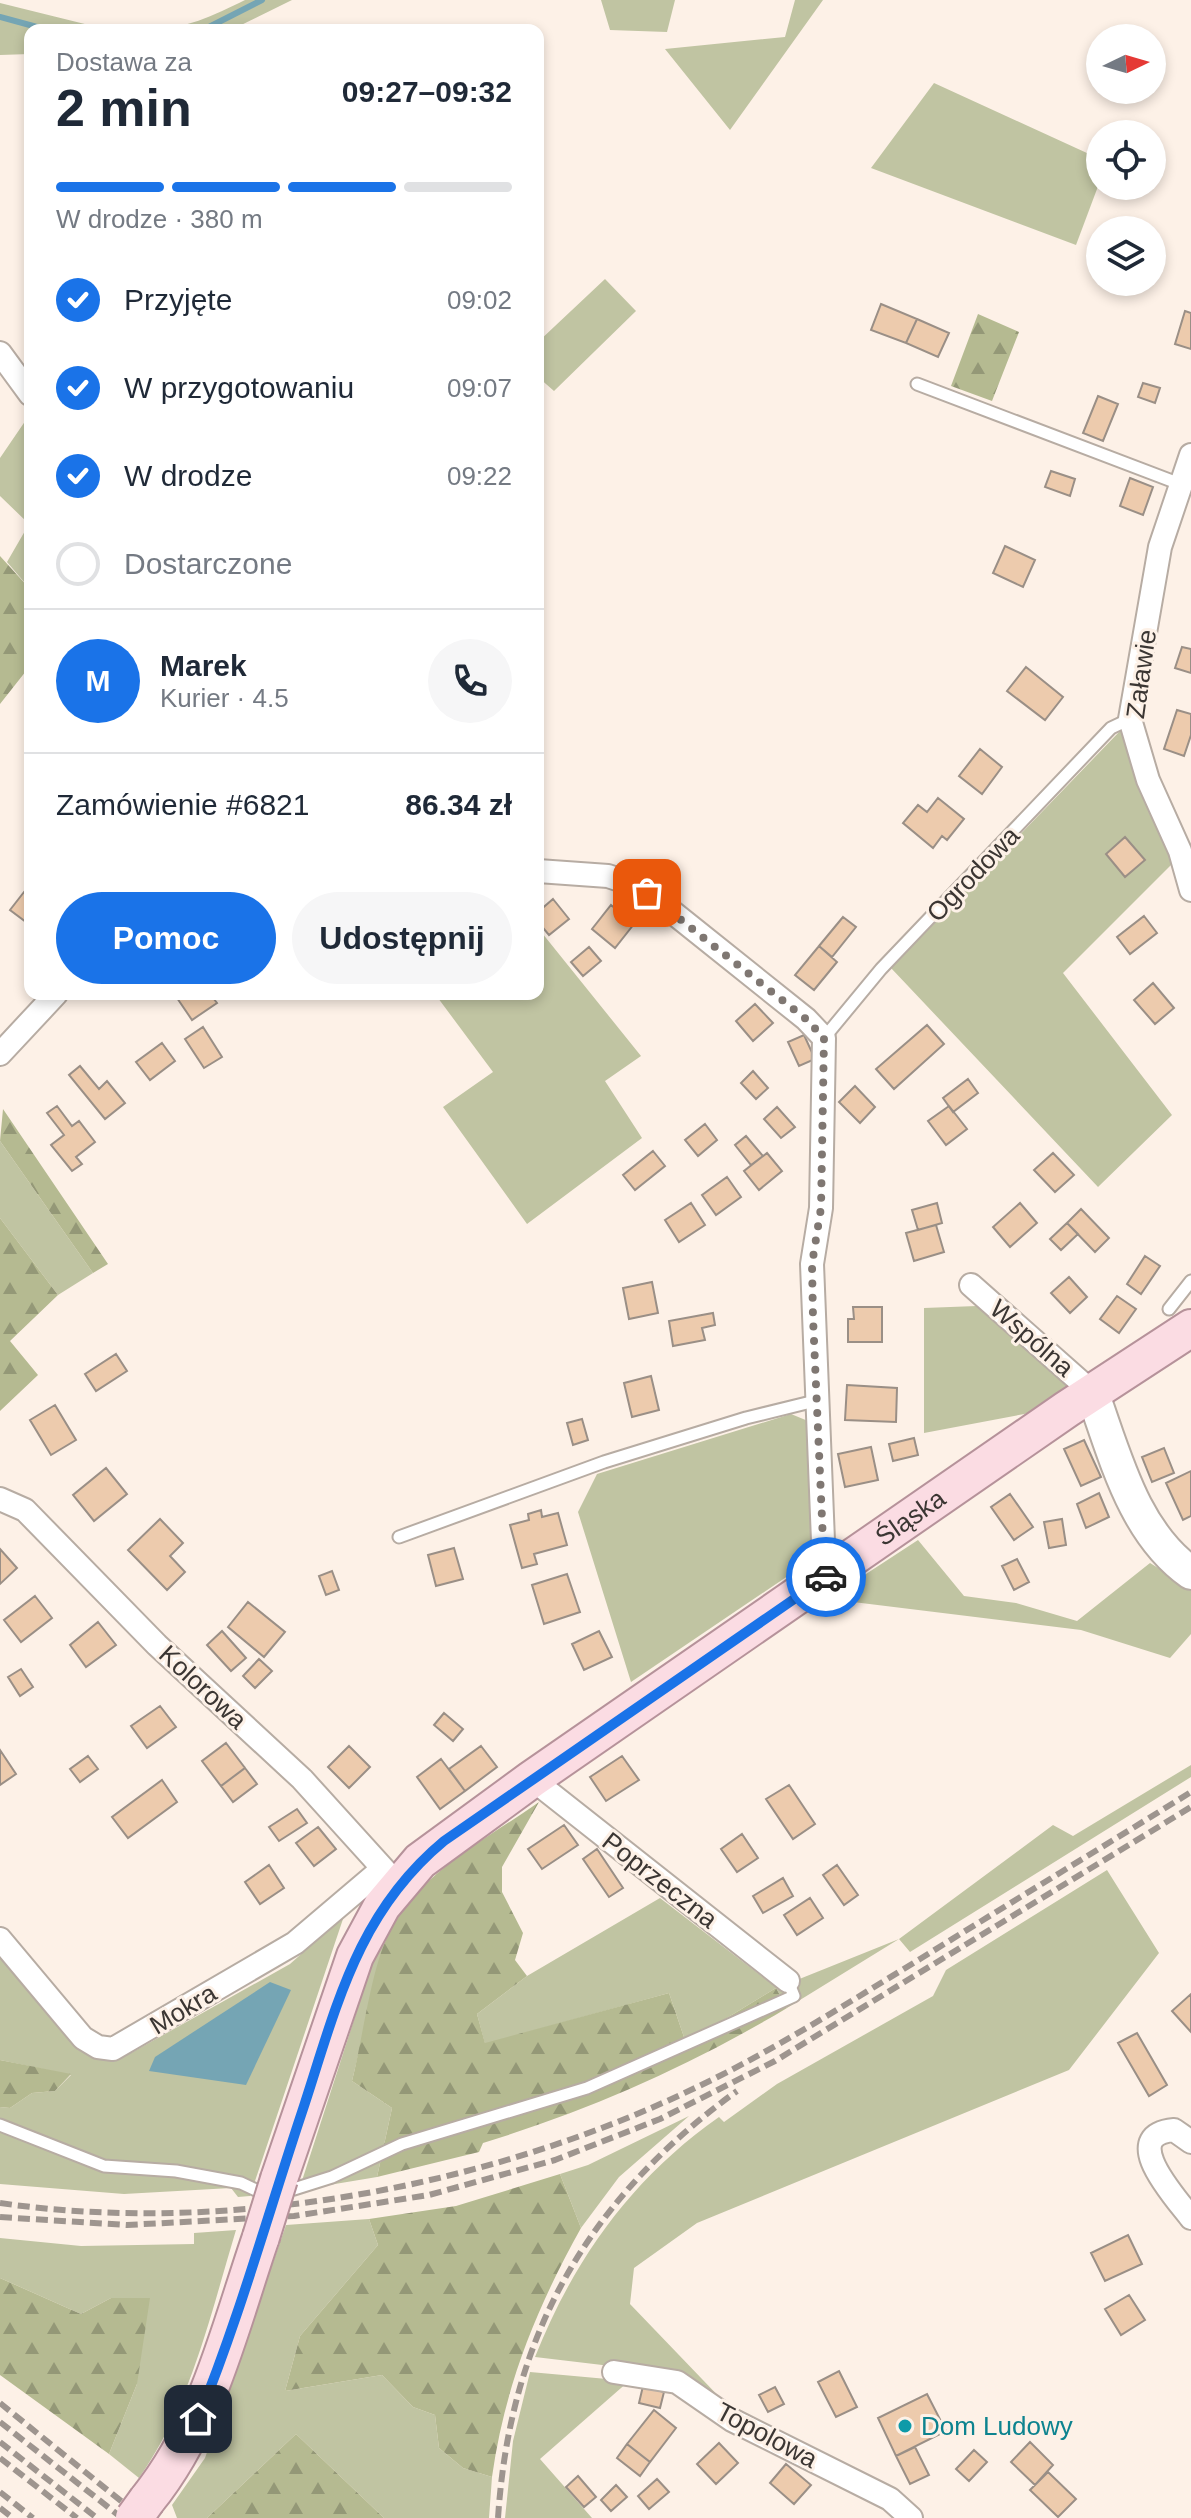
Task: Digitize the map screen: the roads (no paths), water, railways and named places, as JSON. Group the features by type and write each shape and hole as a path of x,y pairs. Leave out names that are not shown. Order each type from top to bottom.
{"main road":[{"name":"Śląska","path":"140,2509 170,2469 198,2419 346,1977 389,1877 1092,1392 1180,1319"}],"street":[{"path":"0,353 24,386"},
{"name":"Załawie","path":"1191,455 1160,547 1130,719 1148,780 1180,851 1191,890"},
{"path":"544,871 608,876 632,884 661,903 806,1019 824,1038 821,1208 812,1264 815,1401 823,1541 831,1574"},
{"path":"0,1054 50,1000"},
{"name":"Wspólna","path":"971,1285 1092,1392"},
{"path":"1092,1392 1134,1504 1168,1552 1191,1573"},
{"name":"Kolorowa","path":"0,1499 25,1510 157,1645 302,1779 389,1877"},
{"name":"Poprzeczna","path":"532,1779 788,1981"},
{"name":"Mokra","path":"0,1939 83,2038 98,2047 113,2049 295,1943 389,1877"},
{"path":"1191,2142 1174,2130 1161,2131 1153,2138 1149,2154 1158,2174 1191,2218"},
{"name":"Topolowa","path":"614,2372 677,2382 732,2420 890,2499 911,2518"}],"lane":[{"path":"917,384 1180,484"},
{"name":"Ogrodowa","path":"824,1038 881,969 1111,728 1130,719"},
{"path":"1180,1319 1191,1281"},
{"path":"399,1537 604,1462 746,1418 815,1401"},
{"path":"0,2125 104,2166 176,2171 241,2183 258,2191 294,2189 354,2168 402,2144 587,2088 794,1996 788,1981"}],"water":[{"path":"270,1982 291,1990 246,2085 149,2071 155,2057"}],"waterway":[{"path":"215,24 262,0"},
{"path":"0,17 26,24"}],"railway":[{"path":"0,2203 87,2212 176,2213 266,2207 356,2195 445,2177 532,2152 615,2123 753,2059 1191,1792"},
{"path":"0,2217 127,2225 294,2216 429,2195 555,2160 660,2119 775,2061 1191,1807"},
{"path":"498,2518 506,2451 520,2389 540,2330 566,2276 600,2225 639,2177 685,2133 737,2091"},
{"path":"0,2403 142,2518"},
{"path":"0,2422 122,2518"},
{"path":"0,2442 97,2518"},
{"path":"0,2458 77,2518"},
{"path":"0,2492 33,2518"},
{"path":"0,2508 13,2518"}],"place":[{"name":"Dom Ludowy","path":"905,2426"}]}
